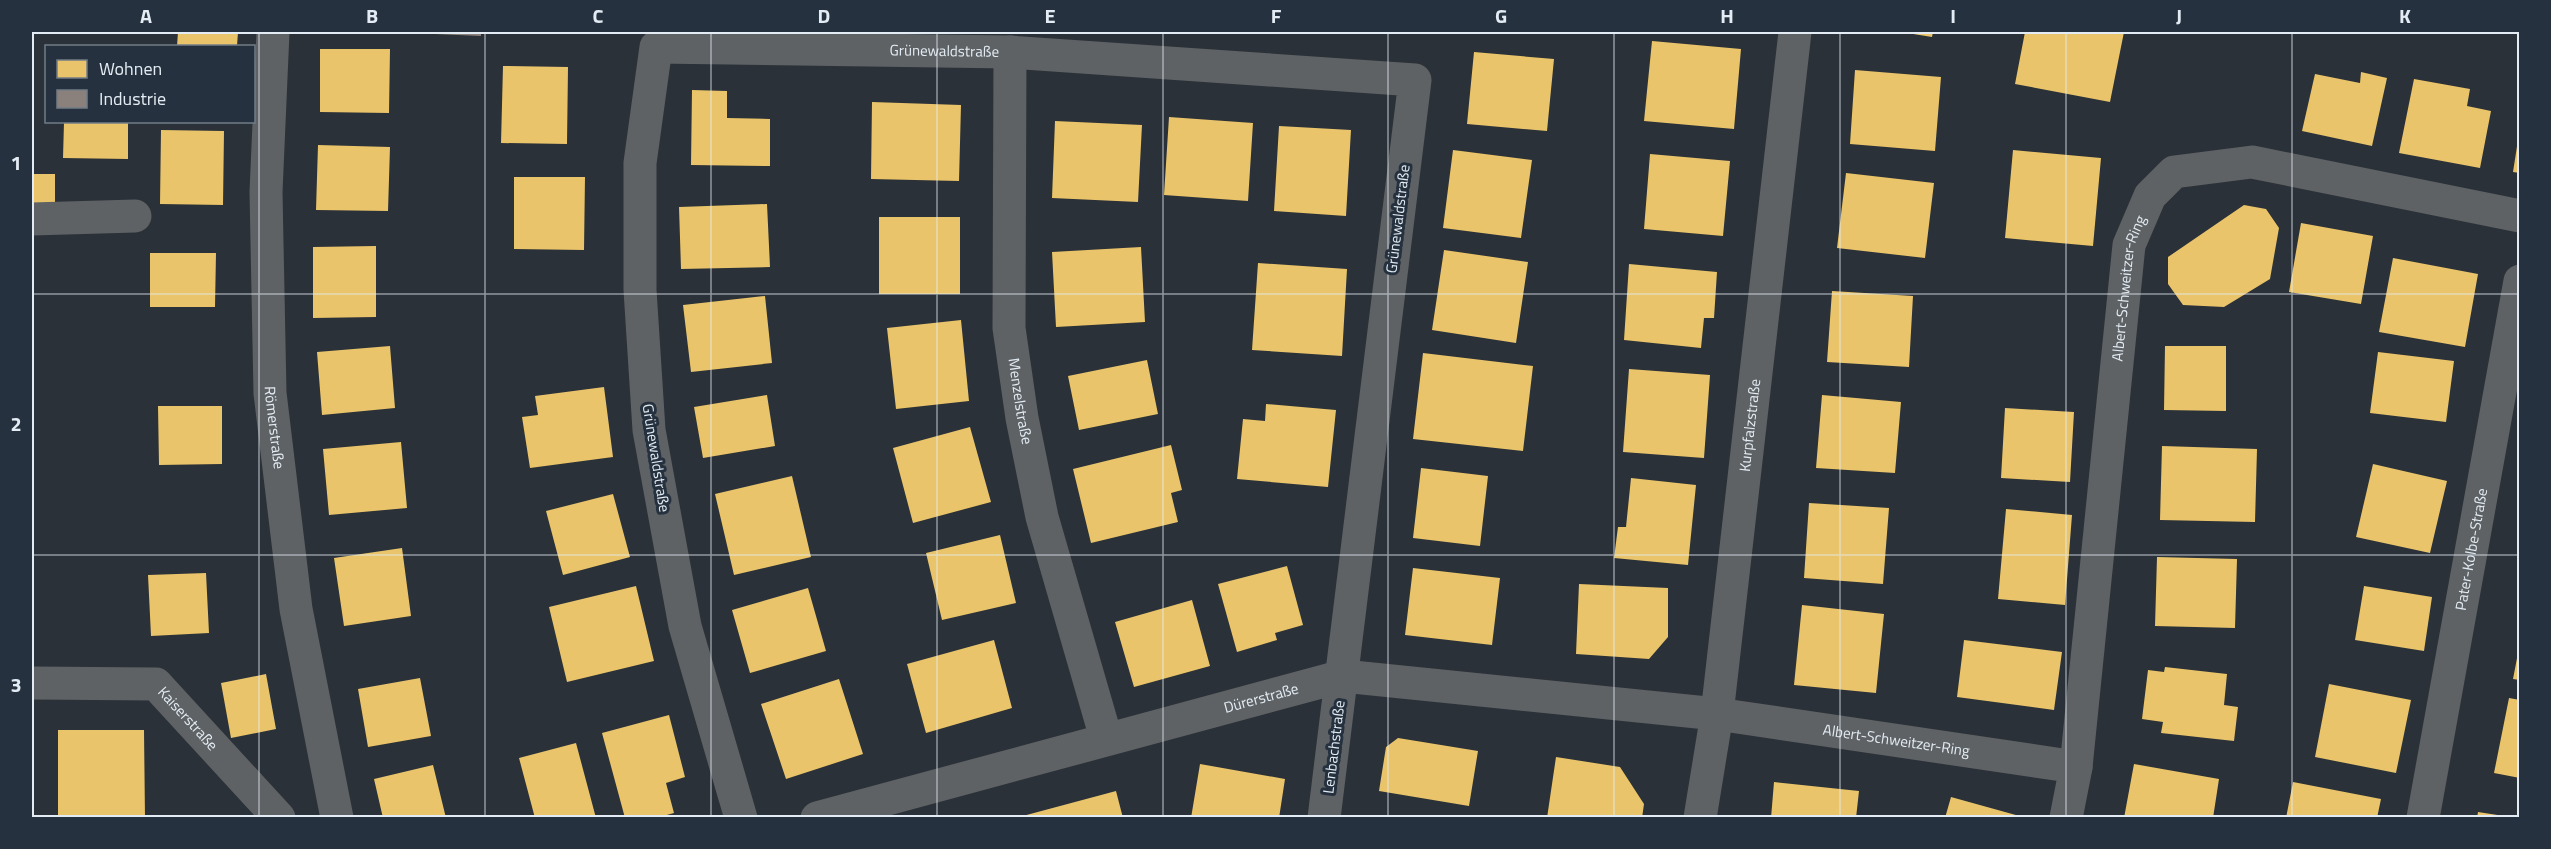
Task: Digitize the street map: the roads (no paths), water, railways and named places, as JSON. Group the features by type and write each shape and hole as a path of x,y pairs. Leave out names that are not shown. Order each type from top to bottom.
{"street":[{"name":"Römerstraße","path":"273,32 266,192 270,393 296,609 337,818"},
{"name":"Kurpfalzstraße","path":"1700,818 1717,714 1795,32"},
{"name":"Grünewaldstraße","path":"741,818 685,626 649,430 640,290 640,163 657,47 1011,52 1415,80 1342,676"},
{"name":"Menzelstraße","path":"1011,52 1009,328 1022,418 1042,517 1106,738"},
{"name":"Albert-Schweitzer-Ring","path":"2066,818 2076,767 2129,245 2150,196 2174,172 2252,162 2520,216"},
{"path":"32,219 135,216"},
{"name":"Pater-Kolbe-Straße","path":"2423,818 2520,281"},
{"name":"Dürerstraße","path":"817,818 1342,676 1717,714"},
{"name":"Lenbachstraße","path":"1324,818 1342,676"},
{"name":"Kaiserstraße","path":"32,683 156,684 279,818"},
{"name":"Albert-Schweitzer-Ring","path":"1717,714 2076,767"}]}
